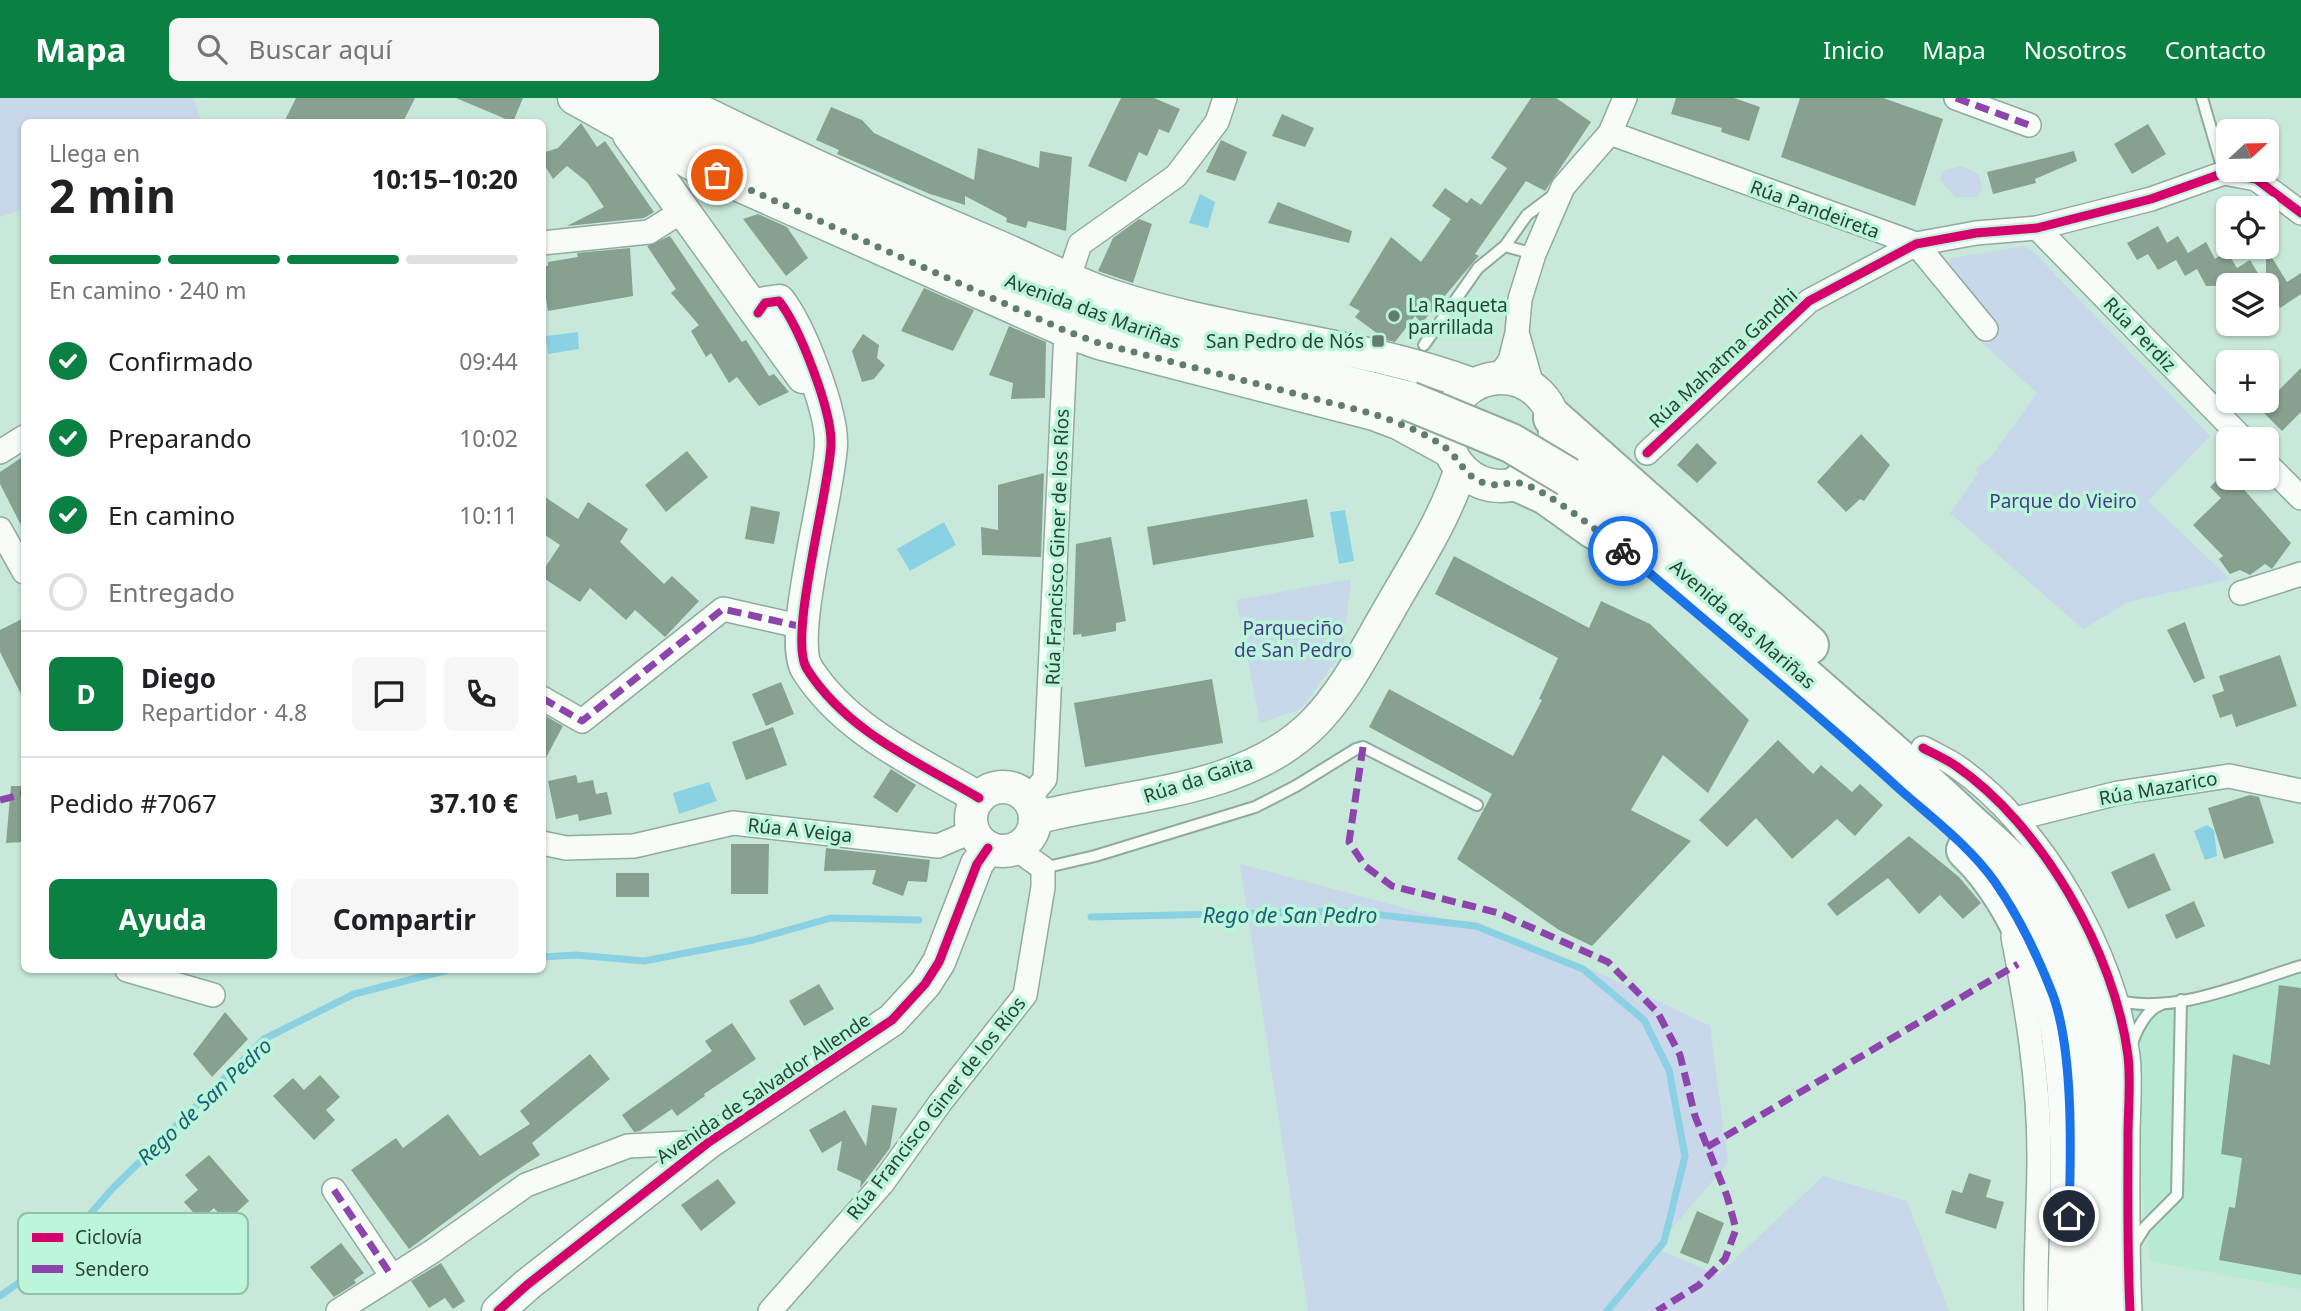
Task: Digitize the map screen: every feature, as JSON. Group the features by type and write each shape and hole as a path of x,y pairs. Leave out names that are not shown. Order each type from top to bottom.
{"highway":[{"name":"Avenida das Mariñas","path":"622,113 771,172 1048,298 1172,341 1409,401 1511,443 1568,477 1746,625 1959,813 2028,880 2067,942 2089,999 2099,1053 2105,1137 2099,1260 2101,1311"},
{"path":"1543,403 1923,748 1983,807 2015,844 2046,892 2067,942"},
{"path":"1506,484 1546,495 1614,544 1858,752 1973,856 1994,880 2010,906 2052,991"},
{"name":"Avenida das Mariñas","path":"1959,813 2009,881 2036,940 2052,991 2066,1057 2070,1168 2067,1311"}],"street":[{"path":"574,98 622,113 696,166 1066,331 1099,343 1374,414 1420,434 1456,460 1480,482 1506,484 1534,475 1545,463 1552,449 1555,433 1517,333"},
{"path":"674,98 796,159 1108,294 1197,320 1486,382 1510,379 1543,403"},
{"path":"1069,277 1080,244 1176,176 1217,122 1226,98"},
{"path":"1456,460 1447,429 1453,407 1462,394 1486,382 1510,361 1517,333 1520,299 1534,254 1563,187 1610,133 1625,98"},
{"path":"1956,98 2029,125"},
{"path":"622,113 684,210 758,313 765,303 779,301 790,316 806,350 824,408 831,443 806,596 803,627 805,666 830,700 863,730 979,798"},
{"name":"Rúa Pandeireta","path":"1610,133 1916,244"},
{"name":"Rúa Mahatma Gandhi","path":"1647,453 1809,301 1916,244 1976,233 2037,228 2151,199 2216,176"},
{"path":"2260,182 2301,213"},
{"path":"546,243 649,232 684,210"},
{"name":"Rúa Perdiz","path":"2037,228 2231,427"},
{"path":"1916,244 1986,329"},
{"name":"Rúa Francisco Giner de los Ríos","path":"1032,808 1045,779 1066,331"},
{"path":"0,452 21,439"},
{"name":"Rúa da Gaita","path":"1032,808 1125,802 1179,789 1257,762 1290,743 1312,724 1336,696 1445,513 1456,460"},
{"path":"2279,476 2301,498"},
{"name":"Rúa da Gaita","path":"1445,513 1475,492 1506,484"},
{"path":"0,529 21,567"},
{"path":"2241,593 2301,574"},
{"path":"546,700 582,721 723,609 803,627"},
{"path":"1923,748 1956,766 2015,820 2046,858 2084,918 2116,1000 2128,1057 2127,1254 2130,1311"},
{"name":"Rúa Mazarico","path":"2015,820 2118,793 2229,776 2301,791"},
{"path":"992,843 1030,836 1032,808 1009,788 998,787 979,798 972,814 992,843 1043,868"},
{"name":"Rúa A Veiga","path":"546,843 566,848 634,846 733,823 938,846 992,843"},
{"name":"Avenida de Salvador Allende","path":"498,1311 527,1285 709,1142 892,1020 925,984 949,940 976,864 992,843"},
{"name":"Rúa Francisco Giner de los Ríos","path":"770,1311 882,1184 940,1103 1025,995 1043,887 1043,868"},
{"path":"2010,906 2026,1000 2035,1078 2039,1153 2036,1311"},
{"path":"137,973 213,995"},
{"path":"338,1311 391,1275 433,1251 526,1185 628,1146 709,1142"},
{"path":"334,1190 391,1275"}],"lane":[{"path":"2202,98 2216,146"},
{"path":"1424,345 1478,268 1504,246 1527,215 1563,187"},
{"path":"1504,246 1534,254"},
{"path":"1043,868 1095,856 1255,807 1356,748 1363,747 1477,805"},
{"path":"2128,1057 2132,1041 2153,1007 2208,995 2301,966"},
{"path":"2116,1000 2140,1005 2166,1003"},
{"path":"2127,1254 2146,1227 2177,1195 2181,1000"}],"shaded area":[{"path":"2301,972 2301,1289 2150,1261 2122,1007"}],"green space":[{"path":"0,98 193,98 201,119 21,119 21,210 0,217"},
{"path":"1962,166 1979,174 1982,188 1977,197 1955,197 1939,179 1946,170"},
{"name":"Parque do Vieiro","path":"2024,246 2032,250 2210,436 2148,501 2230,579 2128,602 2083,629 1950,513 1978,474 1975,469 1992,456 2037,393 1978,339 1994,319 1949,277 1946,267 1951,258"},
{"name":"Parqueciño de San Pedro","path":"1351,579 1343,651 1301,709 1260,723 1236,600"},
{"path":"1240,864 1453,921 1591,969 1710,1026 1728,1163 1655,1248 1718,1275 1823,1176 1907,1201 1949,1311 1308,1311"}],"water":[{"path":"1200,194 1215,202 1208,228 1189,223"},
{"path":"578,332 579,349 548,354 546,336"},
{"path":"1345,510 1354,561 1339,564 1330,512"},
{"path":"944,522 956,545 910,571 897,549"},
{"path":"709,782 717,801 679,814 673,793"},
{"path":"2207,825 2214,830 2217,856 2205,860 2194,831"}],"building":[{"path":"296,98 415,98 404,119 286,119"},
{"path":"456,98 523,98 514,119 506,119"},
{"path":"1121,98 1154,98 1180,109 1169,133 1159,129 1147,156 1139,152 1126,182 1088,166"},
{"path":"1531,98 1556,98 1591,122 1545,191 1526,181 1475,254 1479,256 1422,323 1415,316 1395,342 1386,340 1355,317 1360,311 1349,305 1391,237 1421,262 1451,219 1432,206 1445,188 1467,203 1471,198 1481,205 1507,168 1491,158"},
{"path":"1676,98 1734,98 1760,107 1749,141 1721,132 1722,128 1671,114"},
{"path":"1800,98 1883,98 1943,119 1915,206 1781,157"},
{"path":"831,107 862,120 874,133 974,180 978,148 1039,168 1040,151 1072,157 1066,231 1028,221 1026,228 1006,222 1007,218 965,196 965,205 930,194 837,154 839,150 816,140"},
{"path":"1282,114 1314,128 1305,147 1272,136"},
{"path":"581,123 597,147 605,141 654,212 644,218 567,226 604,207 587,182 567,166 553,179 546,168 546,152 558,148"},
{"path":"2148,124 2166,154 2132,174 2114,144"},
{"path":"1221,140 1247,152 1235,181 1206,172"},
{"path":"2074,151 2077,161 2035,179 2036,183 1993,194 1987,172"},
{"path":"1278,202 1352,231 1349,243 1268,223"},
{"path":"758,214 787,227 808,258 786,276 743,219"},
{"path":"1139,219 1152,224 1133,283 1098,271 1113,238"},
{"path":"2158,226 2167,243 2178,236 2188,253 2206,242 2215,259 2232,259 2237,268 2250,260 2258,273 2216,273 2216,286 2206,286 2197,269 2185,276 2176,260 2158,270 2148,254 2137,260 2127,243"},
{"path":"670,236 742,342 746,340 769,376 774,374 789,392 759,406 737,377 729,383 711,353 706,357 691,331 699,325 671,293 676,289 647,246"},
{"path":"630,248 633,296 548,311 548,262 578,257 577,253"},
{"path":"2266,259 2273,259 2287,282 2301,273 2301,294 2280,308 2279,273 2266,273"},
{"path":"924,288 974,310 953,351 901,331"},
{"path":"1009,326 1046,342 1045,398 1011,399 1013,383 989,375"},
{"path":"863,334 879,345 877,358 885,365 874,379 862,382 852,351"},
{"path":"2301,368 2301,412 2282,431 2264,413 2279,413 2279,390"},
{"path":"1861,434 1890,465 1864,501 1860,499 1846,512 1817,482"},
{"path":"1697,443 1717,463 1697,483 1677,465"},
{"path":"687,451 708,477 666,512 645,485"},
{"path":"21,458 21,525 0,484 0,472"},
{"path":"1044,473 1041,557 982,555 981,527 998,530 998,485"},
{"path":"2216,481 2216,490 2245,490 2291,543 2272,569 2265,564 2250,575 2240,570 2230,574 2219,559 2223,556 2193,525 2221,498 2210,487"},
{"path":"546,498 578,519 588,502 628,529 620,542 664,584 672,576 699,601 665,637 635,610 626,620 590,588 580,602 546,580 546,566 560,545 546,536"},
{"path":"1307,499 1314,537 1153,565 1147,527"},
{"path":"751,506 780,512 774,544 745,539"},
{"path":"1111,537 1126,621 1116,623 1116,631 1082,637 1081,634 1073,635 1076,544"},
{"path":"1454,556 1589,628 1601,601 1650,624 1749,720 1708,793 1663,755 1631,810 1691,841 1592,946 1559,930 1457,859 1492,794 1369,727 1389,689 1513,756 1542,700 1539,699 1558,658 1435,594"},
{"path":"21,620 21,694 0,652 0,630"},
{"path":"2185,622 2205,678 2194,683 2167,630"},
{"path":"2280,655 2297,706 2236,727 2232,714 2220,718 2212,695 2224,691 2219,676"},
{"path":"1212,679 1223,743 1085,767 1074,703"},
{"path":"781,682 794,714 766,726 752,694"},
{"path":"546,716 563,726 546,758"},
{"path":"773,727 787,765 746,780 732,742"},
{"path":"1778,740 1813,774 1821,765 1852,792 1860,784 1883,805 1855,836 1837,819 1792,859 1756,818 1727,847 1699,820"},
{"path":"891,769 916,785 897,813 873,797"},
{"path":"576,775 578,783 593,780 596,794 607,792 612,814 579,821 578,814 556,819 548,781"},
{"path":"11,786 21,786 21,842 6,843"},
{"path":"2250,795 2259,797 2274,843 2224,859 2208,808"},
{"path":"1909,836 1959,877 1981,903 1963,919 1940,895 1919,914 1888,878 1837,916 1827,904"},
{"path":"731,844 769,844 768,894 731,894"},
{"path":"826,848 930,860 927,882 908,881 903,896 872,884 876,870 824,871"},
{"path":"2154,853 2171,890 2128,909 2111,872"},
{"path":"616,873 649,873 649,897 616,897"},
{"path":"2194,901 2205,926 2176,939 2165,915"},
{"path":"819,984 834,1009 804,1026 789,1001"},
{"path":"2279,985 2301,988 2301,1275 2219,1260 2229,1207 2235,1208 2242,1158 2221,1154 2233,1054 2270,1065"},
{"path":"225,1012 248,1039 212,1077 193,1054"},
{"path":"732,1023 756,1059 677,1116 672,1109 640,1131 634,1132 622,1115 712,1051 705,1041"},
{"path":"590,1054 610,1079 532,1143 540,1155 409,1249 351,1170 396,1138 403,1148 448,1114 480,1156 530,1124 520,1111"},
{"path":"320,1075 340,1097 326,1110 335,1120 314,1140 273,1096 293,1078 304,1090"},
{"path":"872,1105 897,1108 890,1148 860,1188 861,1181 837,1170 842,1141 822,1153 809,1130 845,1110 866,1146"},
{"path":"209,1155 249,1201 236,1213 218,1213 214,1208 208,1213 194,1213 184,1202 198,1190 185,1175"},
{"path":"1969,1173 1991,1180 1986,1197 2004,1202 1996,1229 1945,1213 1952,1190 1962,1193"},
{"path":"718,1179 736,1203 701,1231 681,1205"},
{"path":"1697,1211 1724,1223 1708,1264 1680,1253"},
{"path":"341,1243 364,1273 354,1280 356,1283 334,1297 310,1267"},
{"path":"441,1263 465,1301 453,1309 445,1298 429,1308 411,1281"}],"waterway":[{"name":"Rego de San Pedro","path":"1091,917 1346,911 1476,926 1583,969 1644,1020 1669,1070 1685,1156 1664,1242 1607,1311"},
{"name":"Rego de San Pedro","path":"546,957 576,955 644,961 753,940 831,918 919,920"},
{"name":"Rego de San Pedro","path":"91,1213 264,1039 354,994 436,973"},
{"name":"Rego de San Pedro","path":"0,1296 18,1283"}],"marked path":[{"path":"1956,98 2029,125"},
{"path":"546,700 582,721 723,609 803,627"},
{"path":"1363,747 1349,842 1365,866 1392,886 1499,913 1608,962 1658,1013 1680,1055 1695,1116 1727,1196 1736,1229 1725,1259 1699,1285 1657,1311"},
{"path":"0,800 21,795"},
{"path":"1707,1147 2018,964"},
{"path":"334,1190 391,1275"}],"cycle path":[{"path":"1647,453 1809,301 1916,244 1976,233 2037,228 2151,199 2224,173 2256,179 2301,213"},
{"path":"758,313 765,303 779,301 805,349 821,391 830,429 829,465 802,628 802,653 807,669 823,691 862,728 908,758 979,798"},
{"path":"1923,748 1956,766 1988,791 2017,822 2045,857 2069,894 2091,935 2108,976 2120,1016 2129,1066 2130,1311"},
{"path":"498,1311 527,1285 709,1142 892,1020 925,984 939,962 977,864 988,848"}],"way so far":[{"path":"717,175 1066,331 1099,343 1374,414 1398,423 1440,444 1451,452 1461,468 1480,482 1506,486 1520,482 1546,495 1623,551"}],"place":[{"name":"La Raqueta parrillada","path":"1394,316"},
{"name":"San Pedro de Nós","path":"1378,341"}],"route":[{"path":"1623,551 1869,762 1973,856 1994,880 2010,906 2052,991 2059,1017 2066,1057 2069,1216"}]}
